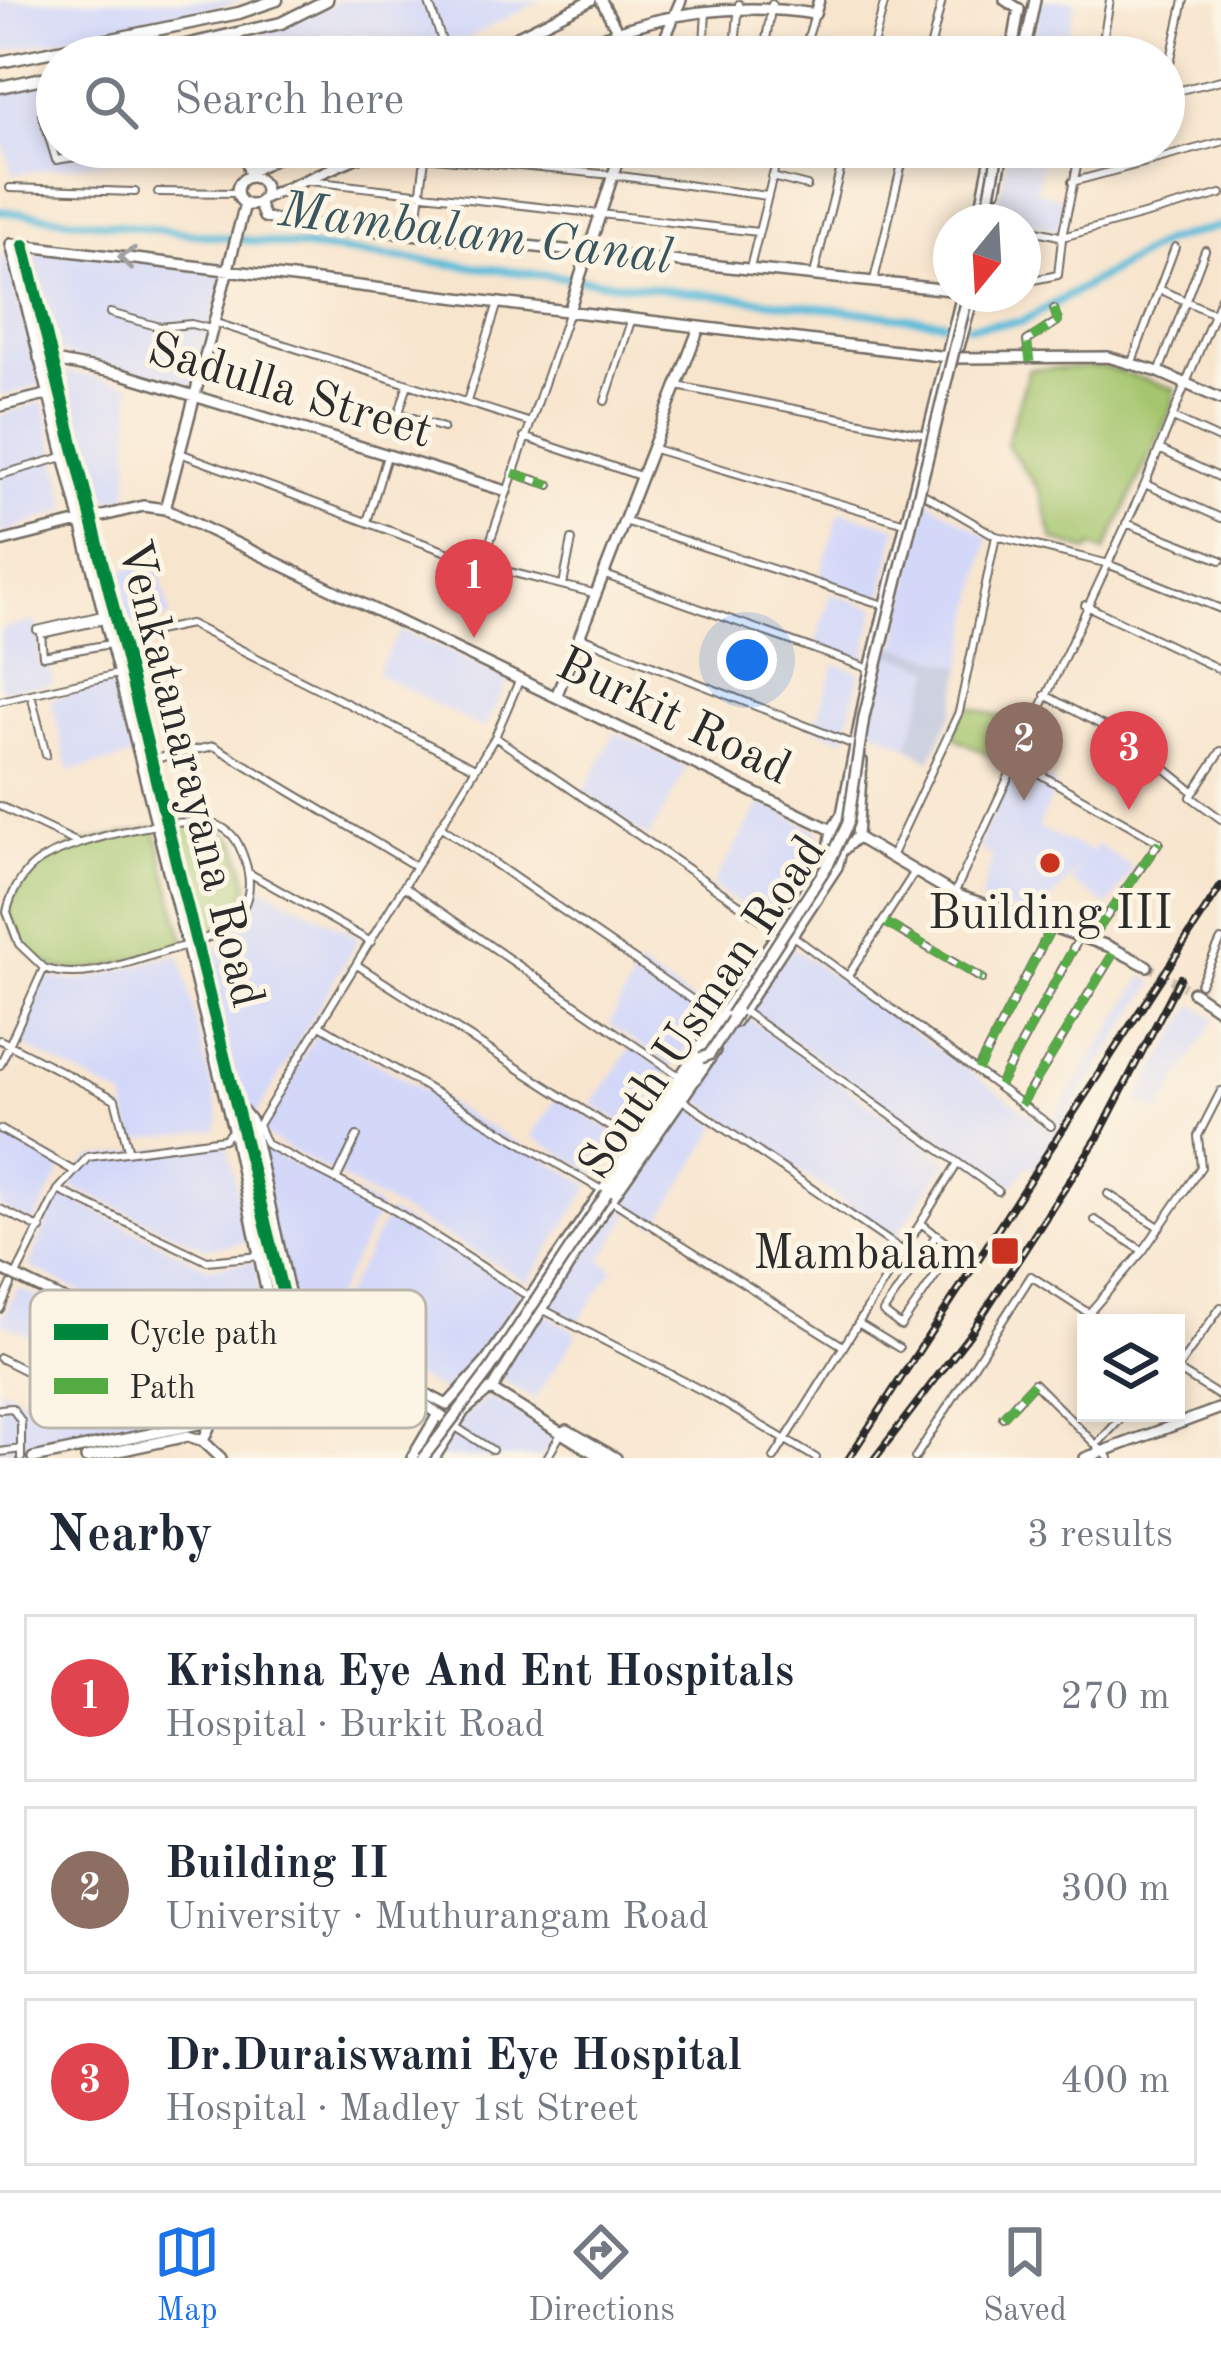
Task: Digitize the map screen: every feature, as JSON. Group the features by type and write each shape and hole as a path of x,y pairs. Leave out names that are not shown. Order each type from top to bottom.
{"main road":[{"path":"124,36 239,13 277,0"},
{"path":"233,36 281,23 327,0"},
{"path":"517,36 590,0"},
{"path":"666,36 681,0"},
{"path":"598,36 616,27 739,4 772,4 815,14 819,0"},
{"path":"1023,36 1035,0"},
{"path":"1007,1 1019,10 1019,36"},
{"path":"606,2 620,36"},
{"path":"4,60 36,54"},
{"path":"0,87 36,79"},
{"path":"248,168 249,175"},
{"path":"245,204 237,193 238,184 261,168"},
{"path":"245,204 339,168"},
{"path":"568,314 615,168"},
{"path":"989,204 995,168"},
{"path":"249,175 262,182 264,218 276,220 933,288"},
{"path":"165,509 245,204"},
{"name":"Venkatanarayana Road","path":"163,824 124,637 24,245 11,244 118,674 239,1106 250,1124 267,1290"},
{"path":"24,245 497,306 950,357 1030,362 1108,357 1160,372 1221,399"},
{"path":"950,357 963,312"},
{"name":"South Usman Road","path":"476,1375 528,1294 681,1099 836,850 852,802 864,717 964,312"},
{"path":"556,697 699,328"},
{"name":"South Usman Road","path":"738,1004 778,931 836,850 857,837 858,747 870,669 926,435 950,357"},
{"name":"South Usman Road","path":"495,1385 633,1142 719,1018 738,1004 837,867 832,830 842,814 922,494 950,357"},
{"name":"Sadulla Street","path":"39,358 197,397 506,491"},
{"path":"0,406 61,391"},
{"path":"0,539 143,506"},
{"name":"Burkit Road","path":"91,515 143,506 165,509 832,830"},
{"path":"842,814 858,818"},
{"path":"857,837 954,894 1147,966"},
{"path":"701,1058 710,1055 815,892 837,867"},
{"name":"Venkatanarayana Road","path":"193,944 250,1124 283,1290"},
{"path":"1192,988 1221,1011"},
{"path":"423,1458 489,1371 738,1004"},
{"path":"598,1205 600,1194 669,1090"},
{"path":"250,1124 290,1290"},
{"path":"263,1171 266,1144"},
{"path":"0,1269 33,1290"},
{"path":"426,1396 447,1406 476,1375 600,1457"},
{"path":"434,1458 476,1399 492,1390 616,1458"},
{"path":"426,1406 454,1426"},
{"path":"1085,1458 1221,1408"},
{"path":"412,1458 437,1416"},
{"path":"33,1458 179,1428"},
{"path":"203,1441 210,1428"},
{"path":"86,1458 188,1436 203,1441 221,1458"}],"street":[{"path":"428,0 439,36"},
{"path":"873,36 885,0"},
{"path":"933,36 942,0"},
{"path":"1104,36 1110,0"},
{"path":"1176,36 1184,0"},
{"path":"736,36 739,4"},
{"path":"767,36 772,4"},
{"path":"705,36 707,8"},
{"path":"808,36 815,14"},
{"path":"1185,88 1221,80"},
{"path":"1185,152 1221,142"},
{"path":"416,232 424,168"},
{"path":"547,168 767,196"},
{"path":"750,268 774,168"},
{"path":"814,274 841,168"},
{"path":"874,280 901,168"},
{"path":"1041,278 1058,274 1076,168"},
{"path":"1072,182 1124,168"},
{"path":"772,177 807,186"},
{"path":"310,182 758,232"},
{"path":"10,188 135,192"},
{"path":"158,192 237,193"},
{"path":"1041,232 1062,236 1221,194"},
{"path":"1132,362 1174,247"},
{"path":"1160,372 1205,250"},
{"path":"1159,290 1218,315"},
{"path":"954,894 1145,484 1218,315 1221,297"},
{"path":"467,401 497,306"},
{"path":"1030,362 1027,341 1058,321 1054,309"},
{"path":"110,313 160,327 215,326 528,422"},
{"path":"482,566 568,314"},
{"path":"605,401 632,321"},
{"path":"408,384 400,413 443,428"},
{"path":"676,386 926,435"},
{"path":"1173,418 1221,440"},
{"path":"524,437 640,476"},
{"path":"651,448 905,523"},
{"path":"1159,449 1221,478"},
{"path":"180,453 482,566 598,594"},
{"path":"367,522 388,453"},
{"path":"0,475 64,457"},
{"path":"513,472 550,485"},
{"path":"1145,484 1221,518"},
{"path":"922,494 941,499 996,536 1105,563 1221,609"},
{"path":"624,521 887,606"},
{"path":"1126,523 1221,560"},
{"path":"890,859 959,712 996,536"},
{"path":"563,585 572,540"},
{"path":"605,575 870,669"},
{"path":"1085,605 1221,670"},
{"path":"103,617 41,634 43,656 190,625 475,768"},
{"path":"37,630 103,617"},
{"path":"581,637 858,747"},
{"path":"0,701 32,698 118,674"},
{"path":"0,1309 58,1190 88,1157 224,1138 250,1124 320,1025 405,887 495,737 520,680"},
{"path":"1045,695 1131,741 1194,792"},
{"path":"32,698 46,755"},
{"path":"495,737 778,931"},
{"path":"153,759 214,746 415,866"},
{"path":"1221,751 1190,797 1221,819"},
{"path":"1015,760 1159,842 1095,933"},
{"path":"0,806 81,844"},
{"path":"192,819 219,826 238,840 250,887 235,922 193,944 72,975 44,968 19,944 4,921 4,903 30,868 81,844 163,824 192,819"},
{"path":"440,826 719,1018"},
{"path":"249,873 371,942"},
{"path":"848,977 914,873"},
{"path":"405,887 679,1076"},
{"path":"886,923 982,979"},
{"path":"791,934 1051,1126"},
{"path":"978,1070 1048,934"},
{"path":"1192,988 1221,940"},
{"path":"999,1085 1077,942"},
{"path":"1021,1105 1110,950"},
{"path":"357,965 633,1142"},
{"path":"0,1065 44,968"},
{"path":"738,1004 998,1191"},
{"path":"320,1025 606,1194 843,1346"},
{"path":"0,1040 115,1099 128,1150"},
{"path":"915,1458 1033,1275 1089,1313 1143,1251 1201,1167 1198,1136 1221,1091"},
{"path":"681,1099 903,1251"},
{"path":"250,1124 266,1144 528,1294 540,1308 786,1438 815,1458"},
{"path":"0,1129 72,1170"},
{"path":"336,1180 357,1136"},
{"path":"774,1458 958,1163"},
{"path":"58,1190 207,1261 262,1256"},
{"path":"1108,1194 1159,1227"},
{"path":"0,1209 40,1229"},
{"path":"1095,1220 1143,1251"},
{"path":"921,1222 937,1234 954,1249 901,1326 883,1312 937,1234"},
{"path":"1185,1358 1221,1307"},
{"path":"858,1323 899,1348"},
{"path":"0,1358 30,1373"},
{"path":"1185,1373 1221,1397"},
{"path":"1003,1417 1034,1383 1105,1450 1121,1422"},
{"path":"0,1408 12,1408 21,1421 21,1454 0,1452"},
{"path":"454,1426 492,1450"},
{"path":"547,1458 562,1431"}],"shaded area":[{"path":"0,0 248,0 76,36 36,36 36,44 0,52"},
{"path":"338,0 543,0 472,36 248,36"},
{"path":"1040,0 1076,0 1068,36 1033,36"},
{"path":"36,82 36,168 60,168 12,174 0,130 0,90"},
{"path":"1005,168 1041,168 1036,191 1064,199 1058,229 1041,225 1041,204 997,204"},
{"path":"39,250 227,264 193,393 60,352 35,257"},
{"path":"1,253 7,256 40,385 0,396"},
{"path":"64,371 132,385 128,499 113,500 93,490"},
{"path":"44,402 68,509 0,534 0,415"},
{"path":"927,499 988,537 963,667 896,646"},
{"path":"840,511 897,527 881,600 819,579"},
{"path":"157,562 171,617 123,628 111,572"},
{"path":"831,594 876,608 863,662 815,646"},
{"path":"36,621 40,668 50,667 53,684 0,690 0,629"},
{"path":"401,630 509,679 484,729 376,673"},
{"path":"896,646 963,667 954,710 930,761 908,746 933,669 884,652"},
{"path":"884,652 933,669 908,746 868,726"},
{"path":"835,664 860,672 844,739 814,728"},
{"path":"115,683 132,757 69,771 51,699"},
{"path":"615,732 687,767 649,838 584,792"},
{"path":"1015,762 1056,784 1038,828 1091,852 1097,844 1133,868 1108,906 1071,882 1082,863 1038,917 980,901 993,856 981,852 979,844"},
{"path":"762,802 816,830 823,851 771,926 712,886"},
{"path":"261,886 359,937 257,1114 249,1118 243,1115 208,955 231,937"},
{"path":"786,943 1048,1127 1144,976 1155,983 1034,1168 1028,1166 1009,1189 743,1006"},
{"path":"175,955 181,958 220,1120 216,1130 133,1140 124,1098 14,1041 46,975 75,982"},
{"path":"639,966 711,1013 673,1067 609,1024"},
{"path":"1194,1005 1216,1018 1159,1113 1137,1100"},
{"path":"739,1011 948,1160 895,1239 688,1092"},
{"path":"318,1030 591,1185 528,1282 264,1135 262,1128"},
{"path":"632,1046 669,1072 630,1128 592,1104"},
{"path":"557,1097 623,1137 598,1175 532,1137"},
{"path":"684,1100 719,1126 656,1226 614,1201"},
{"path":"0,1129 62,1169 34,1224 0,1207"},
{"path":"220,1141 228,1147 247,1242 206,1248 70,1186 89,1158"},
{"path":"255,1144 381,1208 339,1290 289,1290 250,1149"},
{"path":"66,1196 209,1268 256,1261 259,1290 77,1290 29,1266 58,1197"},
{"path":"611,1202 630,1215 601,1260 614,1269 578,1322 546,1304"},
{"path":"389,1212 521,1291 476,1362 445,1393 426,1383 426,1290 347,1290"},
{"path":"18,1288 30,1294 30,1336 0,1321"},
{"path":"539,1310 578,1333 535,1399 496,1376"},
{"path":"0,1387 30,1401 30,1428 100,1428 0,1451"},
{"path":"489,1396 554,1435 541,1458 437,1458 458,1421"}],"green space":[{"path":"1105,367 1175,389 1172,408 1105,552 1053,539 1040,491 1006,444 1029,369"},
{"path":"965,705 1004,718 1001,733 1013,738 1002,762 952,736"},
{"path":"193,822 219,828 237,842 249,887 234,920 200,940 169,826"},
{"path":"155,828 185,944 82,970 39,960 21,942 6,914 32,872 48,859 85,843"}],"waterway":[{"name":"Mambalam Canal","path":"0,211 944,322"},
{"name":"Mambalam Canal","path":"969,326 1022,322 1165,241 1221,226"}],"tunnel":[{"path":"1147,966 1185,987"}],"railway":[{"path":"849,1458 1221,886"},
{"path":"875,1458 970,1334 1098,1137 1180,978"}],"marked path":[{"path":"1030,362 1027,341 1058,321 1054,309"},
{"path":"513,473 550,485"},
{"path":"1095,933 1159,842"},
{"path":"886,923 982,979"},
{"path":"978,1070 1048,934"},
{"path":"999,1085 1077,942"},
{"path":"1021,1105 1113,954"},
{"path":"1003,1417 1034,1383"}],"cycle path":[{"path":"24,245 282,1290"}],"place":[{"name":"Krishna Eye And Ent Hospitals","path":"474,638"},
{"name":"Building II","path":"1024,801"},
{"name":"Dr.Duraiswami Eye Hospital","path":"1129,810"},
{"name":"Building III","path":"1050,863"},
{"name":"Mambalam","path":"1005,1251"}]}
